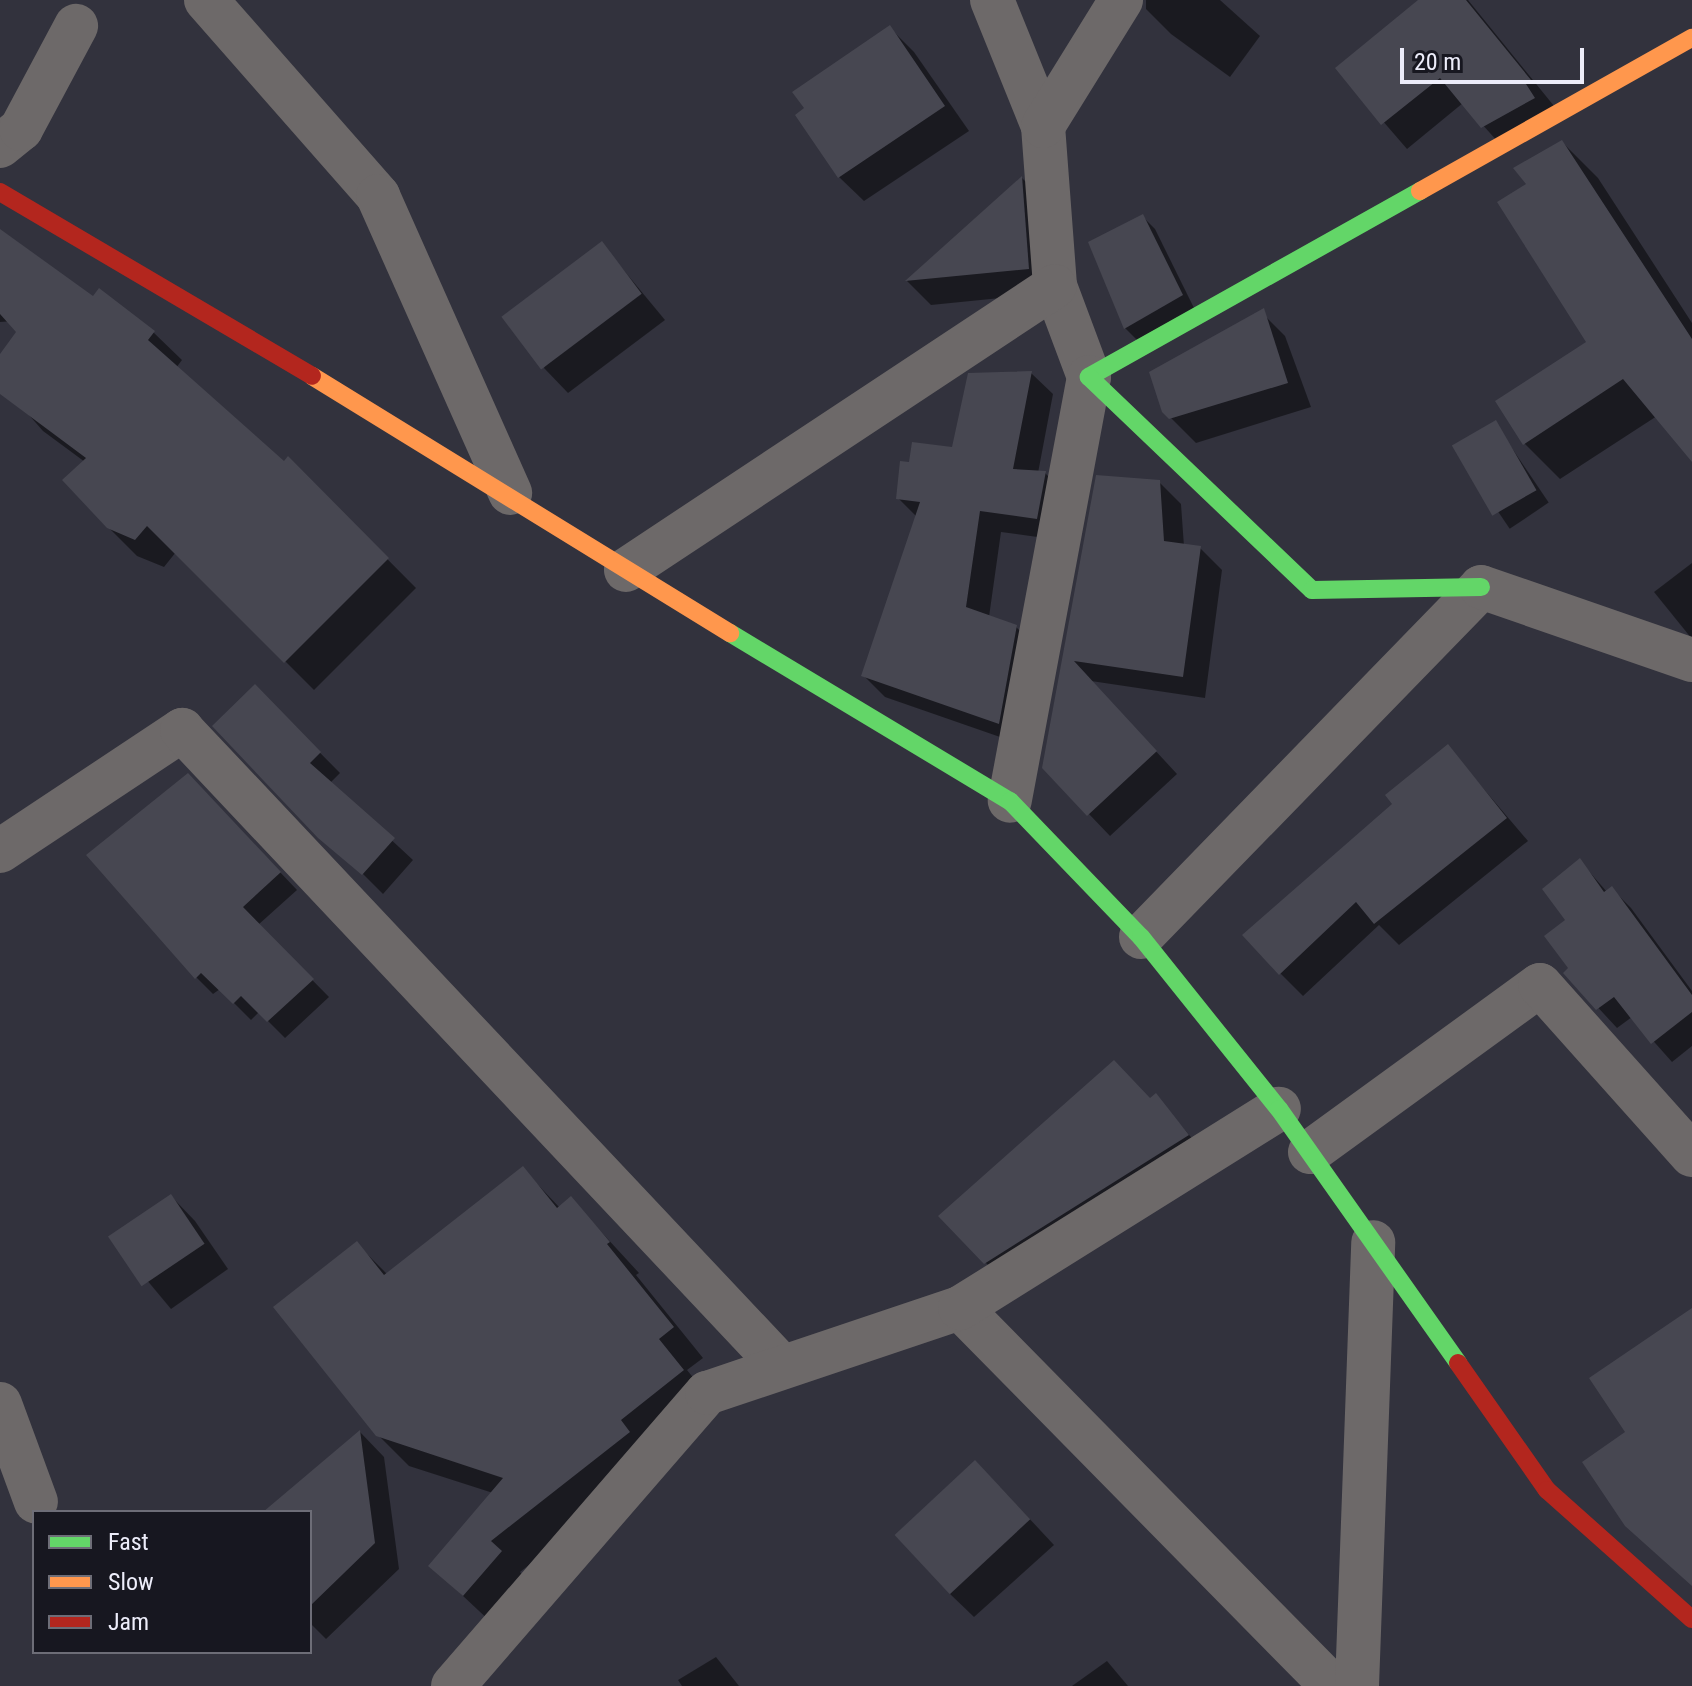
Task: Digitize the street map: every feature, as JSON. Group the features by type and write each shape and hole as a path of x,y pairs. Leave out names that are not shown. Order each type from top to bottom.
{"street":[{"path":"206,0 378,196 510,493"},
{"path":"992,0 1043,126 1055,286 1089,377 1312,590 1481,587 1692,660"},
{"path":"1043,126 1121,0"},
{"path":"0,146 21,129 76,26"},
{"path":"1089,377 1692,38"},
{"path":"0,192 510,493 626,570 1010,801 1141,937 1279,1109 1547,1490 1692,1619"},
{"path":"626,570 1055,286"},
{"path":"1010,801 1089,377"},
{"path":"1141,937 1481,587"},
{"path":"0,851 182,730 782,1367"},
{"path":"1310,1152 1540,985 1692,1155"},
{"path":"453,1686 707,1393 960,1308 1279,1109"},
{"path":"1357,1686 1373,1242"},
{"path":"960,1308 1332,1686"},
{"path":"0,1404 36,1502"}],"building":[{"path":"1418,0 1466,0 1531,80 1526,84 1535,98 1481,128 1440,78 1381,125 1335,68"},
{"path":"890,25 945,106 838,178 795,115 804,108 792,92"},
{"path":"1562,140 1692,339 1692,462 1623,379 1523,445 1495,401 1586,342 1497,202 1526,184 1513,168"},
{"path":"1022,176 1029,269 905,281"},
{"path":"1143,214 1183,295 1124,329 1088,242"},
{"path":"0,229 93,296 99,288 155,331 148,340 284,461 288,456 389,558 284,663 147,526 135,540 107,528 62,480 86,458 0,394 0,354 16,332 0,314"},
{"path":"602,241 642,294 541,370 501,317"},
{"path":"1264,308 1288,383 1169,419 1162,412 1149,372"},
{"path":"1032,371 1013,469 1046,471 1037,519 980,511 966,607 1017,625 999,724 861,676 920,502 896,499 900,461 909,462 912,442 952,447 968,373"},
{"path":"1496,420 1536,490 1492,516 1452,446"},
{"path":"1096,475 1160,480 1164,541 1201,546 1183,677 1074,661 1157,751 1087,816 1042,768"},
{"path":"255,684 321,752 310,763 395,838 362,875 318,838 212,726"},
{"path":"1448,744 1507,818 1374,924 1356,902 1279,975 1242,935 1392,804 1385,795"},
{"path":"188,773 281,872 243,907 314,979 267,1022 241,996 233,1004 201,973 195,979 86,855"},
{"path":"1580,858 1604,892 1612,886 1692,995 1692,1012 1651,1044 1614,997 1596,1010 1563,973 1568,968 1544,936 1565,920 1542,889"},
{"path":"1114,1060 1150,1098 1156,1093 1189,1135 984,1264 938,1216"},
{"path":"523,1166 557,1208 571,1196 610,1242 607,1244 674,1327 659,1339 684,1370 621,1420 630,1432 491,1541 502,1551 463,1596 428,1566 503,1478 376,1436 273,1307 357,1241 384,1275"},
{"path":"171,1194 205,1244 142,1286 108,1236"},
{"path":"1692,1308 1692,1586 1625,1526 1582,1462 1625,1432 1589,1378"},
{"path":"360,1430 375,1543 312,1604 312,1510 265,1510"},
{"path":"975,1460 1030,1519 950,1594 895,1535"}],"traffic: fast":[{"path":"1420,191 1089,377 1312,590 1481,587"},
{"path":"730,633 1010,801 1141,937 1279,1109 1458,1363"}],"traffic: slow":[{"path":"1420,191 1692,38"},
{"path":"312,376 730,633"}],"traffic: jam":[{"path":"0,192 312,376"},
{"path":"1458,1363 1547,1490 1692,1619"}]}
